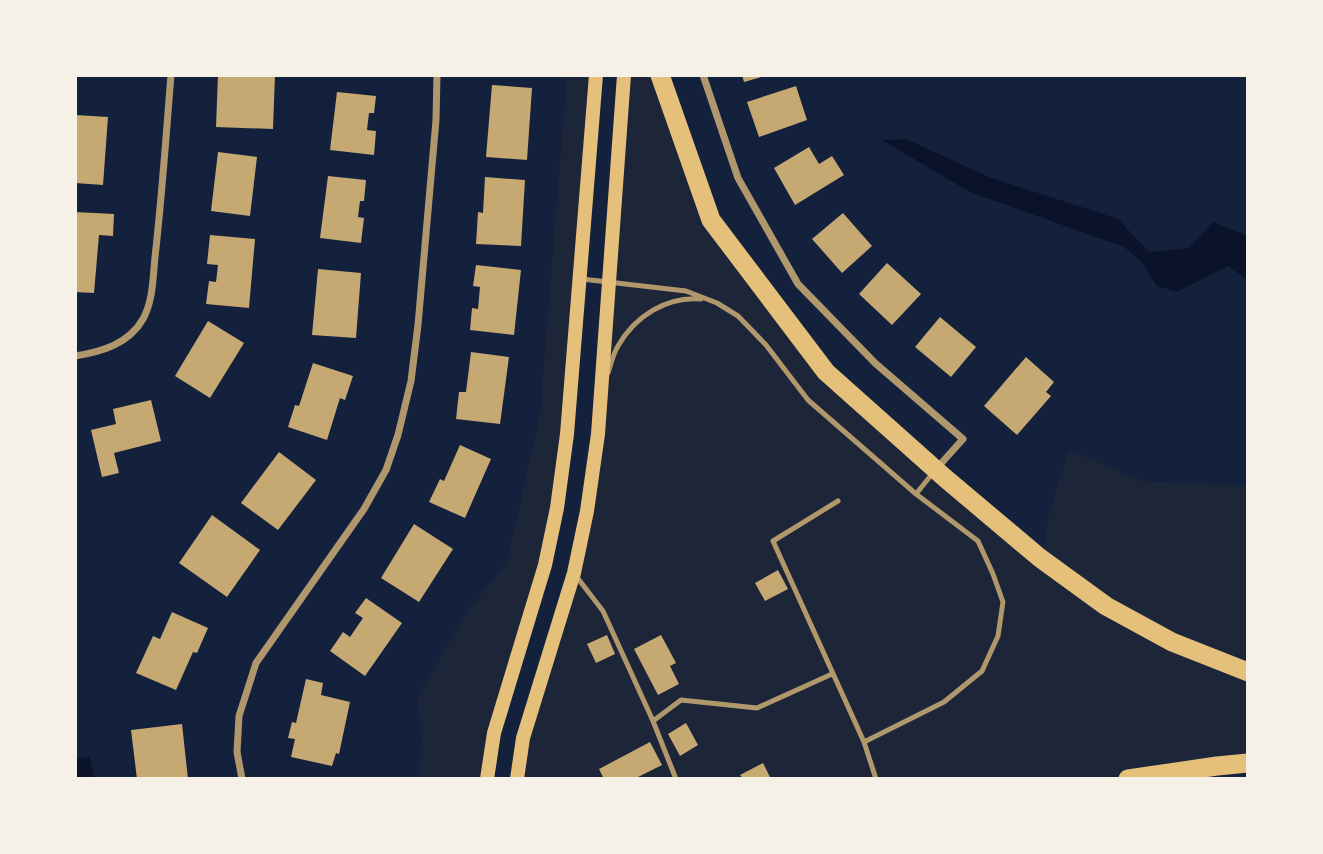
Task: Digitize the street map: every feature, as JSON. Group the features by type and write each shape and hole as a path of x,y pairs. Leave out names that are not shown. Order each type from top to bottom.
{"highway":[{"path":"660,75 711,220 826,372 1040,558 1106,606 1172,642 1248,672"},
{"path":"1128,779 1248,764"}],"main road":[{"path":"487,779 494,733 545,565 557,508 567,434 596,75"},
{"path":"517,779 523,738 574,573 587,512 601,392 624,75"}],"street":[{"path":"75,356 101,352 123,341 142,321 149,303 159,223 171,75"},
{"path":"242,779 237,752 239,716 256,663 364,509 386,470 398,435 411,380 418,325 436,120 437,75"},
{"path":"703,75 738,178 798,284 875,363 963,439 937,469"}],"lane":[{"path":"580,279 686,291 717,303 738,316 766,345 808,400 916,494 978,541 1003,602 998,636 982,671 944,702 864,742"},
{"path":"601,392 617,347 644,317 659,307 685,298 700,298 717,303"},
{"path":"916,494 937,469"},
{"path":"838,501 774,541 864,742 876,779"},
{"path":"574,573 603,611 676,779"},
{"path":"653,721 681,700 757,708 832,674"}],"shaded area":[{"path":"567,75 592,75 554,504 483,779 419,779 421,736 418,697 468,610 507,563 540,414"},
{"path":"625,75 663,75 713,214 829,368 1043,556 1048,518 1069,450 1141,481 1248,486 1248,762 1128,779 521,779 529,736 586,541"},
{"path":"906,139 989,177 1118,219 1149,252 1189,248 1213,222 1248,236 1248,281 1228,266 1177,292 1157,286 1142,262 1124,247 970,192 882,140"},
{"path":"90,757 94,779 77,779 75,759"}],"building":[{"path":"218,75 275,75 273,129 216,127"},
{"path":"742,75 764,75 765,76 744,82"},
{"path":"492,85 532,88 527,160 486,157"},
{"path":"796,86 807,120 759,137 747,102"},
{"path":"337,92 376,96 374,113 369,113 367,130 376,131 374,155 330,150"},
{"path":"75,115 108,117 103,185 75,183"},
{"path":"809,147 819,164 832,156 844,175 795,205 774,168"},
{"path":"218,152 257,157 250,216 211,211"},
{"path":"328,176 366,180 364,201 360,201 358,217 364,218 361,243 320,238"},
{"path":"485,177 525,180 521,246 476,244 478,212 483,213"},
{"path":"75,212 114,214 113,236 99,235 94,293 75,292"},
{"path":"843,213 872,246 842,273 812,239"},
{"path":"210,235 255,239 249,308 206,304 209,281 216,282 218,265 207,264"},
{"path":"887,263 921,294 892,325 859,294"},
{"path":"476,265 521,270 514,335 470,330 472,308 478,309 480,287 473,286"},
{"path":"318,269 361,273 356,338 312,335"},
{"path":"940,317 976,347 951,377 915,347"},
{"path":"208,321 244,343 210,398 175,376"},
{"path":"471,352 509,357 500,424 456,419 459,392 466,392"},
{"path":"1026,357 1054,382 1046,392 1051,396 1017,435 984,406"},
{"path":"313,363 353,376 345,400 340,398 327,440 288,427 295,405 299,406"},
{"path":"151,400 161,441 114,453 119,473 102,477 91,430 116,424 113,409"},
{"path":"460,445 491,459 465,518 429,502 440,479 444,481"},
{"path":"279,452 316,480 278,530 241,503"},
{"path":"212,515 260,550 227,597 179,563"},
{"path":"414,524 453,549 419,602 381,578"},
{"path":"778,570 788,589 765,601 755,583"},
{"path":"366,598 402,623 365,676 330,651 343,632 350,637 363,618 355,613"},
{"path":"172,612 208,628 197,653 193,652 176,690 136,673 153,636 160,639"},
{"path":"607,635 615,654 596,663 587,644"},
{"path":"661,635 676,663 670,666 679,684 658,695 634,649"},
{"path":"306,679 323,683 321,695 350,702 339,754 336,753 332,766 291,757 295,739 288,738 292,722 296,723"},
{"path":"686,723 698,745 680,756 668,734"},
{"path":"182,724 188,779 137,779 131,730"},
{"path":"650,742 662,765 634,779 604,779 599,769"},
{"path":"763,763 771,779 743,779 740,775"}]}
